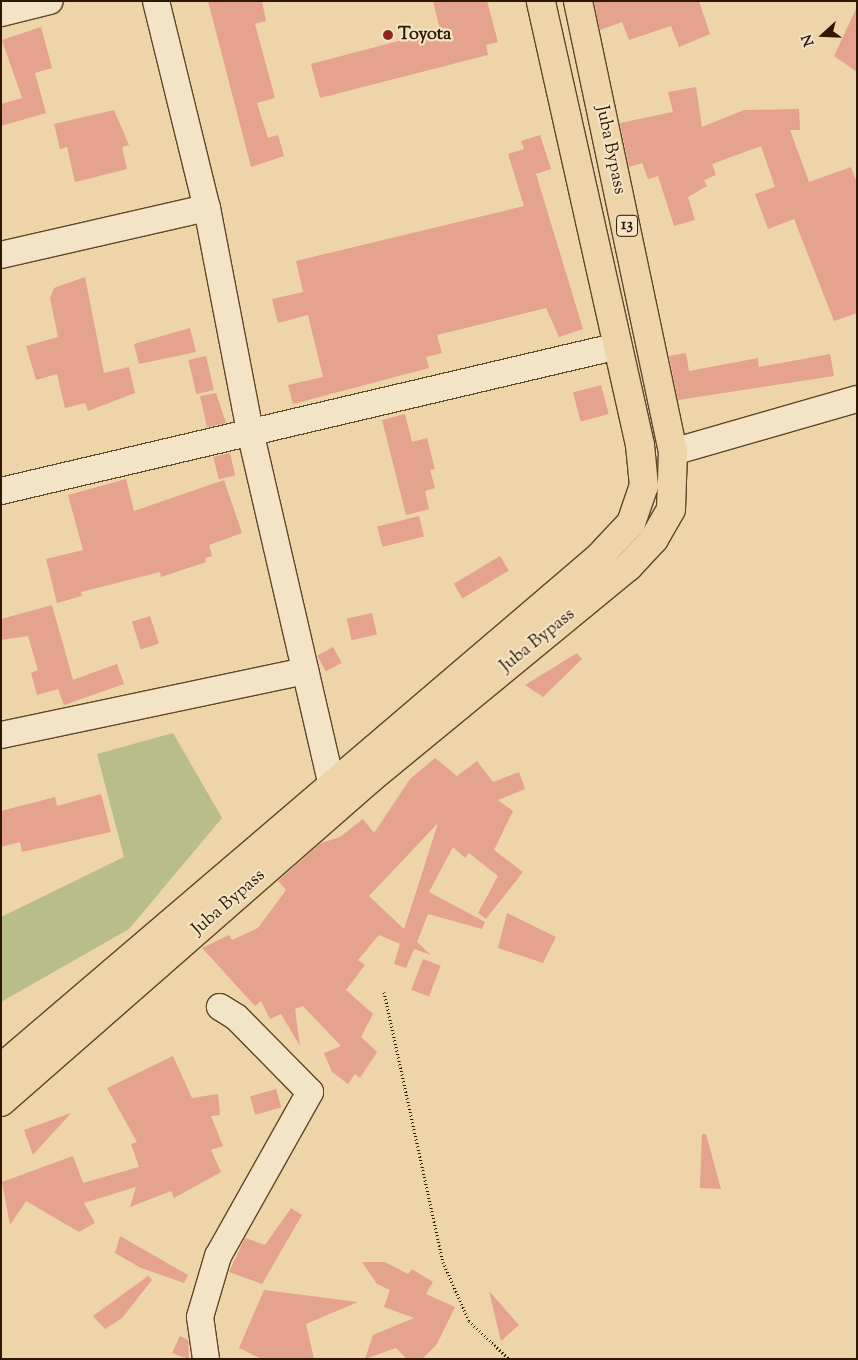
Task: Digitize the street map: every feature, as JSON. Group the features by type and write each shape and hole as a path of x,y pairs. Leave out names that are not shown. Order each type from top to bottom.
{"main road":[{"name":"Juba Bypass","path":"1,1068 598,558 631,523 644,486 640,446 540,1"},
{"name":"Juba Bypass","path":"1,1102 371,778 628,567 654,539 670,508 673,452 578,1"}],"street":[{"path":"1,13 50,1"},
{"path":"156,1 207,208 250,431 332,786"},
{"path":"1,255 207,208"},
{"path":"1,492 250,431 618,346"},
{"path":"673,452 857,399"},
{"path":"1,735 305,670"},
{"path":"206,1359 200,1317 218,1256 310,1092 236,1017 220,1007"}],"path":[{"path":"384,992 443,1262 469,1321 509,1359"}],"green space":[{"path":"173,733 222,818 129,929 1,1002 1,917 124,857 97,754"}],"building":[{"path":"208,1 262,1 266,21 255,24 275,98 257,103 268,138 278,135 284,156 251,167"},
{"path":"433,1 487,1 498,42 486,45 488,55 320,98 311,64 440,30"},
{"path":"594,1 699,1 710,34 679,47 671,26 629,40 622,22 600,30"},
{"path":"857,7 857,72 834,56"},
{"path":"41,27 52,68 35,73 46,113 1,126 1,104 22,98 2,40"},
{"path":"696,87 702,127 744,110 799,109 800,130 790,130 809,182 851,167 857,183 857,313 834,321 794,219 768,229 755,194 775,187 761,146 712,164 716,175 704,180 707,186 688,197 695,220 674,226 658,176 648,179 642,163 629,167 620,123 673,112 668,92"},
{"path":"114,110 129,145 122,147 127,169 75,182 67,147 60,149 54,124"},
{"path":"540,135 551,169 536,174 583,329 559,337 546,308 437,335 442,353 426,357 429,368 293,404 288,385 323,377 308,315 278,323 272,299 303,292 296,261 524,206 508,154 524,149 521,141"},
{"path":"85,277 104,373 129,367 135,393 88,411 85,403 65,408 57,374 36,380 26,346 58,337 50,298 54,288"},
{"path":"190,328 196,352 139,364 134,344"},
{"path":"686,353 689,371 758,358 759,367 830,354 834,376 678,400 669,356"},
{"path":"206,356 214,390 196,394 188,360"},
{"path":"601,385 609,414 581,421 573,393"},
{"path":"216,393 226,423 207,427 200,396"},
{"path":"405,414 412,442 427,438 435,469 430,470 435,488 425,491 429,509 406,515 382,420"},
{"path":"230,453 235,475 219,479 213,457"},
{"path":"126,479 134,511 224,480 242,533 209,545 212,556 205,558 206,562 161,577 160,572 81,592 82,596 57,603 46,559 83,550 68,495"},
{"path":"419,516 424,536 382,547 377,526"},
{"path":"500,556 509,571 462,598 454,584"},
{"path":"52,605 73,680 117,664 124,684 64,705 58,689 37,695 31,673 38,670 28,636 1,640 1,619"},
{"path":"372,613 377,634 352,640 347,619"},
{"path":"150,616 159,644 141,649 132,622"},
{"path":"333,647 342,663 326,671 317,656"},
{"path":"577,653 582,659 543,697 525,685"},
{"path":"435,758 457,776 477,761 493,782 519,772 525,789 498,800 513,811 494,850 523,872 486,919 478,913 498,876 469,853 465,858 453,847 429,892 485,922 482,929 428,914 417,942 431,955 414,949 406,968 394,964 400,944 379,935 358,960 365,965 346,990 373,1014 361,1037 377,1052 360,1078 355,1074 348,1084 332,1072 324,1053 341,1046 303,1006 295,1009 300,1046 281,1014 270,1019 261,1001 255,1006 202,948 229,935 232,940 258,928 286,890 278,881 321,843 340,837 363,819 374,833 410,779","holes":["438,823 404,929 369,896"]},
{"path":"101,794 111,832 22,852 20,842 1,847 1,811 55,797 57,806"},
{"path":"507,913 556,937 543,963 498,948"},
{"path":"423,959 441,966 429,997 411,990"},
{"path":"173,1056 192,1098 218,1094 220,1115 211,1116 223,1146 211,1150 221,1172 174,1198 171,1191 130,1207 136,1187 84,1203 95,1223 79,1232 26,1201 10,1225 2,1182 73,1156 83,1183 139,1167 131,1144 137,1142 107,1088"},
{"path":"276,1089 281,1107 255,1115 250,1096"},
{"path":"71,1113 33,1155 24,1130"},
{"path":"702,1134 706,1134 721,1189 700,1188"},
{"path":"291,1208 302,1215 262,1284 229,1272 245,1238 265,1245"},
{"path":"120,1236 188,1275 184,1283 141,1268 115,1253"},
{"path":"362,1262 385,1262 408,1274 412,1269 433,1282 426,1294 455,1307 437,1344 422,1359 407,1359 396,1348 365,1359 373,1335 414,1318 384,1307 390,1290 377,1284"},
{"path":"148,1276 152,1280 122,1318 105,1329 93,1316"},
{"path":"264,1290 358,1302 306,1324 314,1359 262,1359 239,1348"},
{"path":"489,1291 519,1325 501,1341"},
{"path":"180,1336 188,1340 189,1359 172,1353"}],"place":[{"name":"Toyota","path":"388,35"}]}
